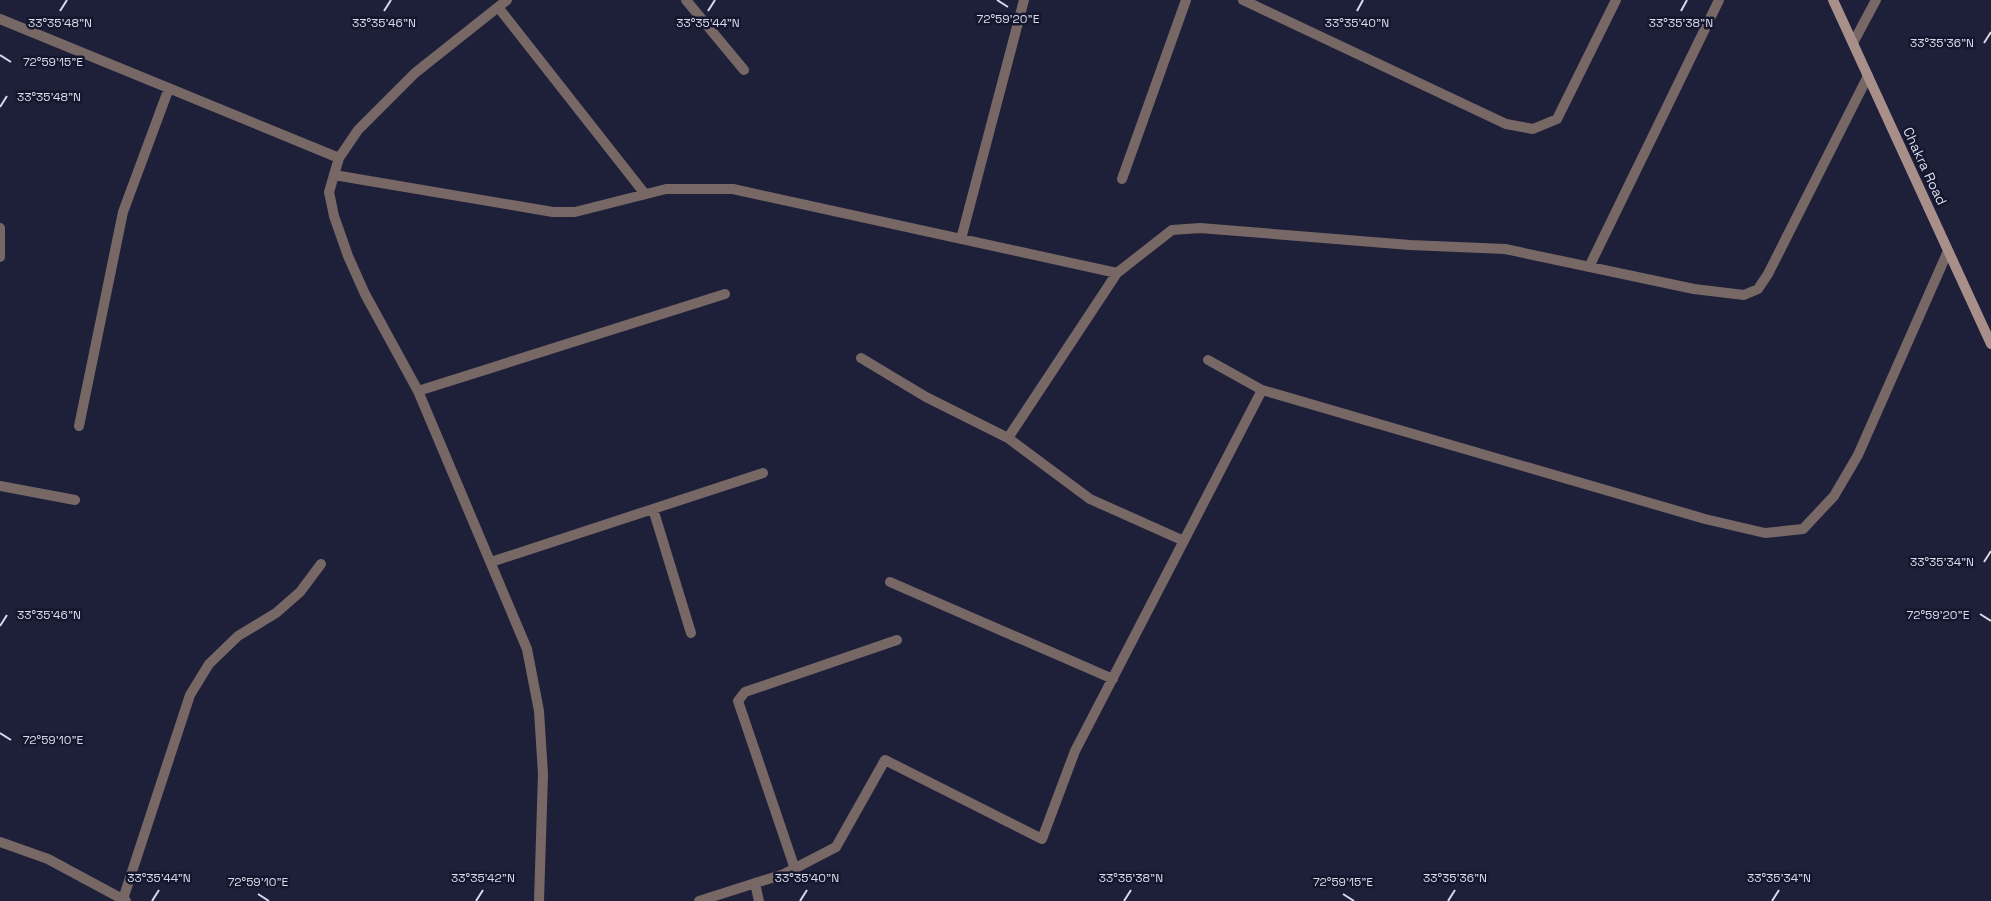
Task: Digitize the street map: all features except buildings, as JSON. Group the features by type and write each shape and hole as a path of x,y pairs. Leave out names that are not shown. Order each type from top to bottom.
{"main road":[{"name":"Chakra Road","path":"1834,0 1991,344"}],"street":[{"path":"507,0 415,73 358,130 339,158 329,192 334,216 348,256 365,294 418,390 527,649 539,711 543,774 540,901"},
{"path":"686,0 744,70"},
{"path":"960,239 1024,0"},
{"path":"1122,179 1186,0"},
{"path":"1243,0 1506,124 1533,129 1557,120 1616,0"},
{"path":"1589,267 1719,0"},
{"path":"1853,43 1876,0"},
{"path":"498,7 645,194"},
{"path":"0,19 339,158"},
{"path":"1008,438 1117,273 1172,230 1200,228 1410,245 1506,249 1694,289 1744,295 1758,289 1768,274 1868,76"},
{"path":"79,426 123,212 169,88"},
{"path":"334,175 553,212 575,212 666,189 733,189 1117,273"},
{"path":"0,228 0,257"},
{"path":"1208,360 1262,390 1705,519 1765,533 1803,529 1834,496 1858,454 1948,251"},
{"path":"418,390 725,294"},
{"path":"861,358 926,396 1008,438 1090,499 1184,541"},
{"path":"699,901 796,869 836,847 885,760 1042,839 1074,751 1113,680 1262,390"},
{"path":"491,562 763,473"},
{"path":"0,486 75,500"},
{"path":"653,509 691,633"},
{"path":"0,842 48,859 125,900 190,695 209,664 238,636 276,613 300,592 321,564"},
{"path":"890,582 1113,680"},
{"path":"796,869 738,701 745,692 897,640"},
{"path":"755,883 759,901"}]}
